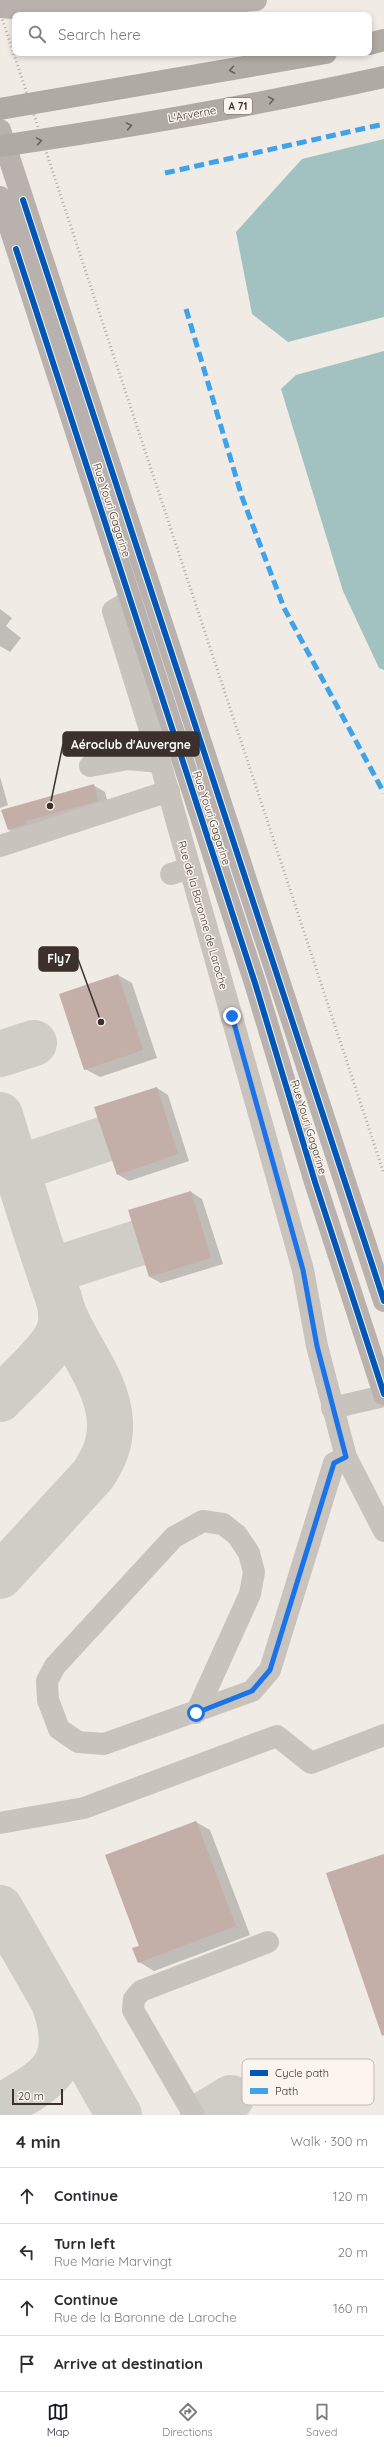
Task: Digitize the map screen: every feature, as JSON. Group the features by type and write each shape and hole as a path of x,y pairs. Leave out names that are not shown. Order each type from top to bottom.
{"highway":[{"path":"372,43 384,40"},
{"path":"0,110 79,98 310,56"},
{"name":"L'Arverne","path":"0,146 91,133 304,94 384,77"}],"main road":[{"path":"0,7 35,10 146,10 256,0"},
{"name":"Rue Youri Gagarine","path":"0,130 384,1301"},
{"name":"Rue Youri Gagarine","path":"1,205 122,606 255,983 315,1182 377,1356 384,1395"}],"street":[{"name":"Rue de la Baronne de Laroche","path":"122,606 160,762 169,791 181,871 303,1270 317,1346 332,1408 346,1457 384,1531"},
{"path":"90,766 128,759 160,762"},
{"path":"0,846 169,791"},
{"path":"332,1408 384,1395"},
{"path":"196,1713 250,1594 254,1572 249,1553 237,1536 223,1524 203,1521 174,1537 55,1666 47,1681 48,1700 59,1729 78,1742 104,1744 196,1713 252,1691 270,1670 334,1463 346,1457"},
{"path":"0,1823 84,1808 277,1736 311,1763 384,1735"},
{"path":"194,2115 133,2010 134,1999 141,1991 268,1942"}],"water":[{"path":"384,139 384,317 288,342 252,314 236,232 302,159"},
{"path":"384,351 384,670 379,668 343,591 281,389 296,375"}],"building":[{"path":"94,784 98,801 26,821 27,824 8,830 1,810"},
{"path":"118,974 143,1050 84,1070 59,994"},
{"path":"157,1087 178,1154 117,1175 94,1107"},
{"path":"191,1191 211,1258 149,1277 128,1210"},
{"path":"196,1821 236,1926 138,1963 132,1948 139,1946 105,1855"},
{"path":"384,1854 384,2035 382,2036 326,1873"}],"taxiway":[{"path":"0,1054 34,1043"},
{"path":"0,1115 38,1240 55,1289 70,1327 92,1366 104,1393 110,1422 108,1444 93,1475 0,1576"},
{"path":"22,1181 22,1170 28,1165 105,1139"},
{"path":"47,1260 52,1266 60,1268 138,1243"},
{"path":"0,1399 41,1357 55,1339 61,1323 59,1298"},
{"path":"0,1908 119,2115"},
{"path":"0,2107 44,2079 53,2069 59,2057 62,2043 61,2026 55,2006"},
{"path":"203,2115 231,2098"}],"railway":[{"path":"0,12 12,48"},
{"path":"15,56 384,1174"}],"marked path":[{"path":"165,173 384,124"},
{"path":"186,309 242,497 284,608 384,793"}],"cycle path":[{"path":"23,200 384,1301"},
{"path":"16,249 255,983 315,1182 384,1394"}],"place":[{"name":"Aéroclub d'Auvergne","path":"50,806"},
{"name":"Fly7","path":"101,1022"}],"route":[{"path":"196,1713 252,1691 270,1670 334,1463 346,1457 317,1346 303,1270 232,1016"}]}
